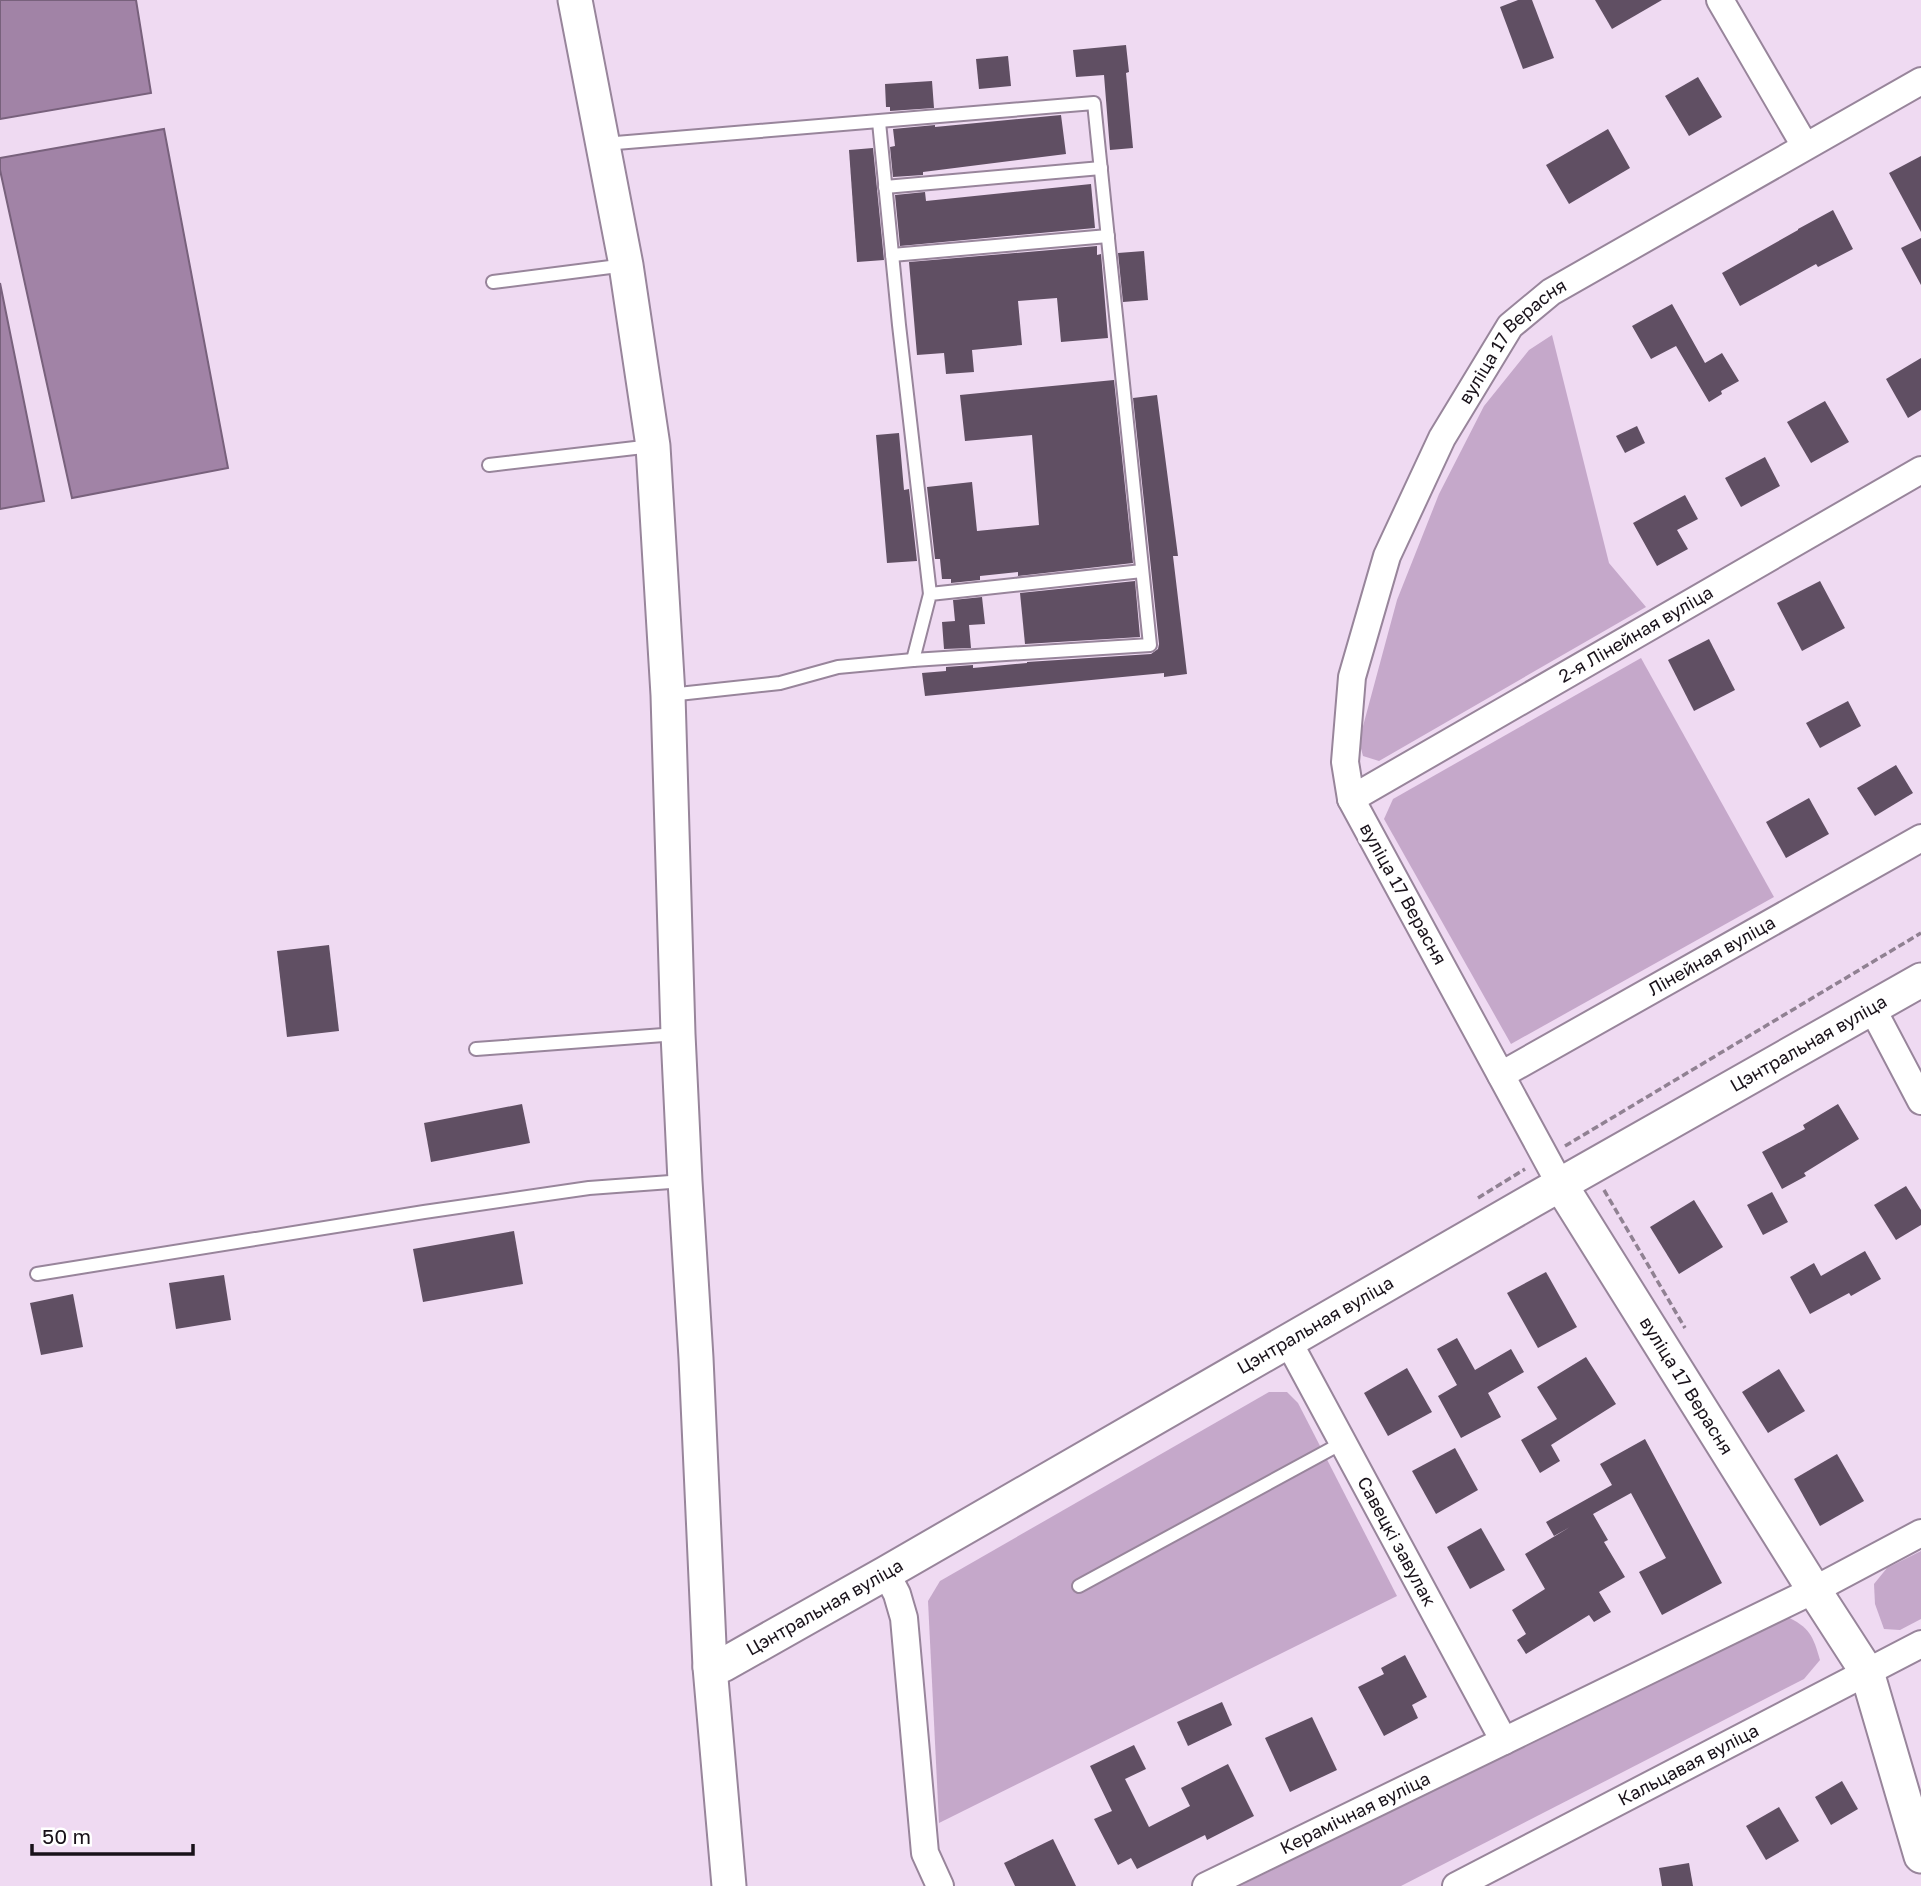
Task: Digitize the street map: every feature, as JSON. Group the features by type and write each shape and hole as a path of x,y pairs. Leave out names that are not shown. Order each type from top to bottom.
{"street":[{"path":"575,0 626,265 653,446 668,695 678,1034 710,1667 729,1886"},
{"path":"1720,0 1805,146"},
{"name":"вуліца 17 Верасня","path":"1921,81 1551,292 1510,326 1442,438 1387,556 1352,677 1345,762 1351,799 1560,1184 1867,1672 1921,1856"},
{"name":"2-я Лінейная вуліца","path":"1351,799 1921,470"},
{"name":"Лінейная вуліца","path":"1501,1074 1921,838"},
{"name":"Цэнтральная вуліца","path":"710,1667 733,1660 1560,1184 1921,980"},
{"path":"1871,1008 1921,1101"},
{"name":"Савецкі завулак","path":"1287,1341 1504,1741"},
{"name":"Керамічная вуліца","path":"1206,1886 1814,1590 1921,1533"},
{"path":"886,1573 897,1594 904,1618 925,1853 940,1886"},
{"name":"Кальцавая вуліца","path":"1456,1886 1921,1644"}],"lane":[{"path":"604,144 1094,103 1150,645 838,667 780,683 668,695"},
{"path":"879,122 930,594 913,660"},
{"path":"885,187 1101,167"},
{"path":"892,255 1108,236"},
{"path":"493,282 626,265"},
{"path":"489,465 653,446"},
{"path":"930,594 1142,571"},
{"path":"476,1049 678,1034"},
{"path":"37,1275 575,1190 685,1181"},
{"path":"1079,1586 1342,1443"}],"shaded area":[{"path":"0,0 136,0 151,93 0,119"},
{"path":"164,129 228,468 72,498 0,170 0,158"},
{"path":"0,283 44,501 0,509"},
{"path":"1552,335 1609,563 1646,607 1379,761 1363,756 1359,741 1397,600 1439,494 1484,406 1529,350"},
{"path":"1641,658 1774,897 1511,1044 1384,819 1393,799"},
{"path":"1269,1392 1287,1392 1298,1403 1397,1596 939,1823 928,1601 940,1581"},
{"path":"1921,1551 1921,1619 1900,1630 1884,1629 1875,1604 1874,1584 1887,1568"},
{"path":"1785,1616 1805,1628 1818,1652 1820,1660 1804,1679 1401,1886 1240,1886 1486,1762"}],"building":[{"path":"1518,0 1532,0 1554,58 1523,69 1500,7"},
{"path":"1595,0 1662,0 1612,29"},
{"path":"1126,45 1133,148 1110,150 1104,75 1076,77 1073,50"},
{"path":"1008,56 1011,86 979,89 976,59"},
{"path":"1698,77 1722,117 1689,136 1665,96"},
{"path":"932,81 934,108 890,111 890,107 886,107 885,84"},
{"path":"1061,115 1066,154 893,177 890,147 895,146 893,129"},
{"path":"1608,129 1630,168 1569,204 1546,165"},
{"path":"873,148 884,260 857,262 849,150"},
{"path":"1921,156 1921,232 1889,173"},
{"path":"1091,184 1095,228 900,246 895,195 925,192 926,201"},
{"path":"1833,210 1853,249 1818,267 1816,264 1740,306 1722,273"},
{"path":"1921,238 1921,285 1901,248"},
{"path":"1097,246 1097,255 1101,254 1108,338 1061,342 1057,298 1018,301 1022,345 972,350 974,372 946,374 944,353 917,355 909,262"},
{"path":"1144,251 1148,300 1123,302 1118,253"},
{"path":"1672,304 1705,363 1722,353 1739,381 1721,391 1722,394 1709,402 1676,346 1651,359 1632,326"},
{"path":"1921,358 1921,410 1908,418 1886,379"},
{"path":"1114,380 1133,563 1018,576 1018,572 980,576 980,580 951,583 951,579 942,579 940,559 935,559 927,487 972,482 977,531 1039,525 1032,435 965,441 960,395"},
{"path":"1157,395 1178,556 1173,556 1187,674 1164,677 1164,673 925,696 922,673 946,671 946,667 973,665 973,668 1151,654 1158,649 1133,398"},
{"path":"1825,401 1849,442 1811,463 1787,422"},
{"path":"1637,426 1645,443 1625,453 1616,436"},
{"path":"899,433 904,490 909,489 917,561 887,563 876,435"},
{"path":"1765,457 1780,486 1741,507 1725,478"},
{"path":"1685,495 1698,519 1677,530 1688,549 1657,566 1633,523"},
{"path":"1135,581 1140,637 1025,644 1020,593"},
{"path":"1820,581 1845,628 1802,651 1777,603"},
{"path":"982,597 985,624 969,625 971,648 944,649 942,622 955,621 953,600"},
{"path":"1709,639 1735,690 1694,711 1668,660"},
{"path":"1848,701 1861,726 1820,748 1806,723"},
{"path":"1896,765 1913,793 1875,816 1857,788"},
{"path":"1809,798 1829,834 1786,858 1766,822"},
{"path":"329,945 339,1031 287,1037 277,951"},
{"path":"522,1104 530,1143 431,1162 424,1123"},
{"path":"1838,1104 1859,1139 1804,1173 1806,1176 1782,1189 1762,1152 1805,1129 1803,1125"},
{"path":"1906,1186 1921,1210 1921,1225 1896,1240 1874,1205"},
{"path":"1772,1192 1788,1222 1763,1235 1747,1205"},
{"path":"1694,1200 1723,1247 1679,1274 1650,1227"},
{"path":"514,1231 523,1284 423,1302 413,1249"},
{"path":"1865,1251 1881,1279 1810,1314 1790,1277 1814,1263 1821,1276"},
{"path":"1546,1272 1577,1327 1538,1348 1507,1293"},
{"path":"224,1275 231,1320 176,1329 169,1283"},
{"path":"73,1294 83,1347 41,1355 30,1303"},
{"path":"1457,1338 1475,1370 1511,1349 1524,1372 1488,1393 1501,1417 1461,1438 1438,1396 1457,1385 1437,1349"},
{"path":"1586,1357 1616,1404 1551,1445 1560,1461 1540,1473 1521,1440 1557,1419 1537,1387"},
{"path":"1407,1368 1432,1412 1388,1436 1364,1393"},
{"path":"1779,1369 1805,1411 1768,1433 1742,1392"},
{"path":"1645,1439 1722,1583 1662,1615 1639,1572 1666,1558 1631,1493 1593,1514 1608,1540 1604,1542 1625,1577 1599,1592 1611,1612 1594,1622 1589,1615 1526,1654 1517,1640 1526,1634 1512,1610 1545,1589 1525,1554 1570,1527 1554,1536 1546,1522 1612,1485 1600,1464"},
{"path":"1455,1448 1478,1490 1436,1514 1412,1471"},
{"path":"1837,1454 1864,1501 1820,1526 1794,1479"},
{"path":"1481,1528 1505,1570 1470,1589 1447,1547"},
{"path":"1405,1655 1427,1697 1412,1705 1418,1718 1384,1736 1358,1687 1384,1674 1381,1668"},
{"path":"1222,1702 1232,1725 1188,1746 1177,1722"},
{"path":"1312,1717 1337,1770 1290,1792 1265,1738"},
{"path":"1134,1745 1146,1769 1125,1779 1149,1827 1190,1806 1181,1788 1228,1764 1254,1816 1207,1840 1205,1835 1137,1869 1131,1858 1118,1865 1094,1819 1112,1811 1090,1766"},
{"path":"1842,1781 1858,1809 1831,1825 1815,1797"},
{"path":"1779,1807 1799,1841 1766,1860 1746,1826"},
{"path":"1053,1839 1076,1886 1015,1886 1004,1863"},
{"path":"1689,1863 1693,1886 1662,1886 1659,1868"}]}
